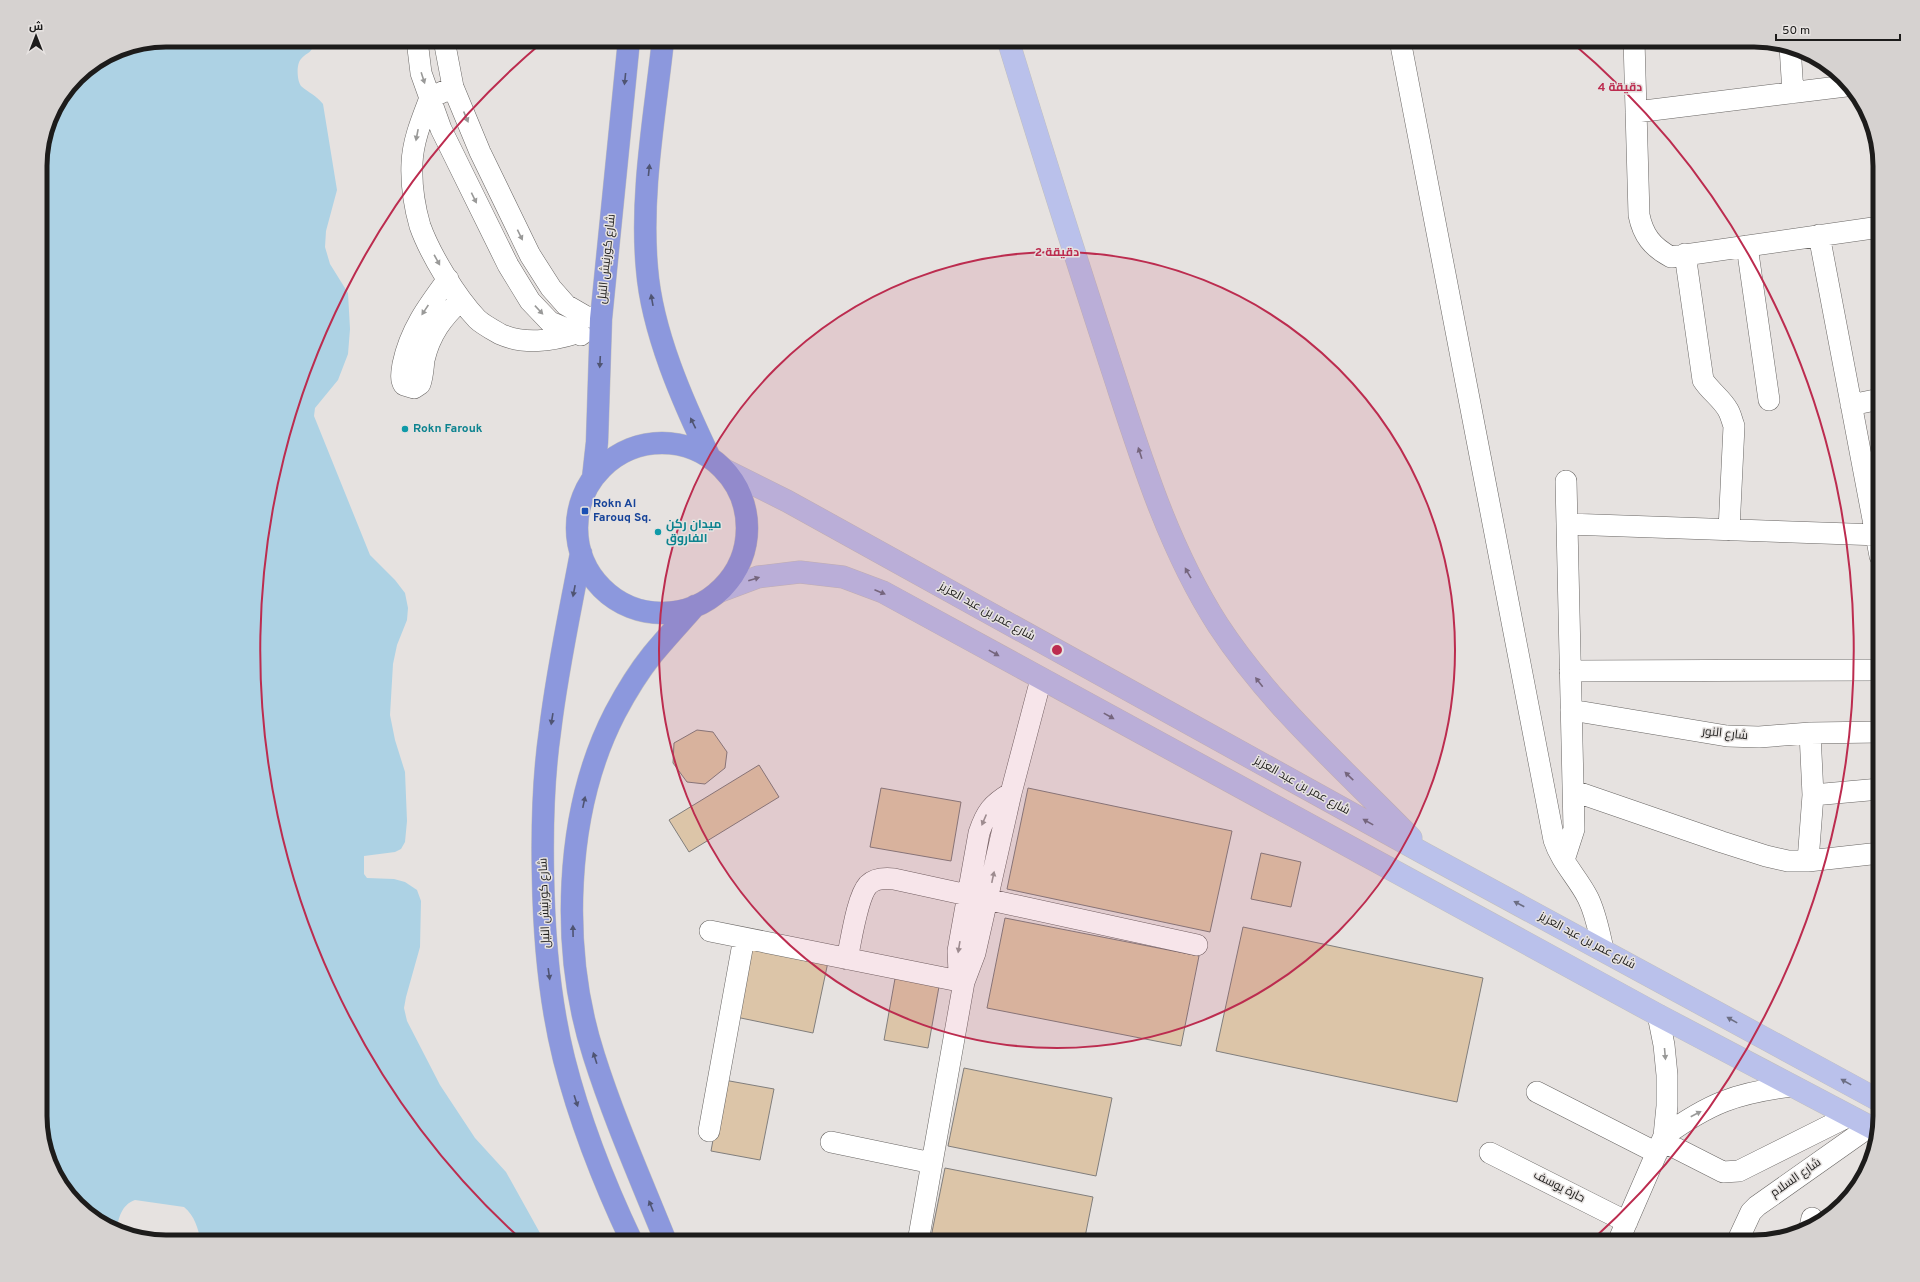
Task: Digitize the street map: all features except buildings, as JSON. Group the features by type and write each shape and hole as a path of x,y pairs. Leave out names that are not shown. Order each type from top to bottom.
{"highway":[{"name":"شارع كورنيش النيل","path":"593,478 597,442 602,329 628,47"},
{"path":"662,47 646,195 647,270 652,304 667,354 688,412 718,464 738,489 746,510 747,533 743,555 733,575 718,592 695,606 679,611 661,613 626,605 611,596 598,583 588,569 581,552 577,527 581,501 593,478 608,462 627,451 648,444 669,443 691,448 718,464"},
{"name":"شارع كورنيش النيل","path":"581,552 549,732 542,828 544,924 554,1014 564,1058 576,1102 612,1199 629,1235"},
{"path":"663,1235 593,1054 581,1002 574,949 572,895 575,842 590,776 615,714 651,656 695,606"}],"main road":[{"path":"1010,47 1083,280 1144,466 1180,559 1218,624 1261,684 1310,739 1425,854"},
{"name":"شارع عمر بن عبد العزيز","path":"718,464 1425,854 1603,949 1873,1097"},
{"path":"718,592 758,577 800,572 843,577 883,592 1658,1015 1872,1129"}],"street":[{"path":"418,47 421,73 441,129 508,265 530,301 550,322 577,334"},
{"path":"445,47 453,87 483,159 530,255 551,288 566,305 602,329"},
{"path":"1401,47 1554,840 1557,850 1588,898 1594,912 1603,949"},
{"path":"1634,47 1639,215 1642,228 1649,240 1659,250 1671,256 1873,227"},
{"path":"1790,53 1793,93"},
{"path":"1636,112 1843,86"},
{"path":"453,87 430,98 418,129 413,155 413,194 420,226 448,279 461,300 478,320 500,334 525,341 552,341 602,329"},
{"path":"1819,235 1851,405 1872,468 1873,479"},
{"path":"1747,246 1769,400"},
{"path":"1685,254 1700,369 1703,380 1709,390 1718,397 1728,410 1734,426 1729,530"},
{"path":"448,279 420,317 412,334 402,368 402,380 404,385 414,388 420,384 427,349 435,330 446,314 461,300"},
{"path":"1851,405 1873,400"},
{"path":"1564,860 1574,829 1566,481"},
{"path":"1567,524 1873,535"},
{"path":"1570,671 1873,670"},
{"path":"919,1235 964,982 973,958 988,899 1011,793 1041,679"},
{"name":"شارع النور","path":"1571,710 1727,736 1759,737 1810,733 1873,732"},
{"path":"1808,861 1813,795 1810,733"},
{"path":"1813,795 1873,790"},
{"path":"1574,791 1766,856 1788,861 1808,861 1873,854"},
{"path":"964,982 959,972 958,962 979,833 985,816 996,802 1011,793"},
{"path":"847,959 861,896 868,884 880,878 894,878 1197,945"},
{"path":"710,932 964,982"},
{"path":"709,1131 744,938"},
{"path":"1621,1235 1661,1144 1667,1106 1667,1076 1664,1045 1658,1015"},
{"path":"1661,1144 1693,1116 1724,1100 1757,1090 1792,1086"},
{"path":"1536,1092 1661,1144 1723,1172 1731,1173 1849,1116"},
{"name":"شارع السلام","path":"1740,1235 1750,1212 1757,1206 1872,1130"},
{"path":"832,1142 932,1163"},
{"name":"حارة يوسف","path":"1490,1153 1627,1222"}],"water":[{"path":"158,47 312,47 310,52 299,61 298,77 301,86 323,104 337,190 326,231 325,247 330,264 348,293 350,329 348,354 338,380 315,408 314,416 370,555 395,580 405,593 408,608 407,620 397,645 393,664 390,715 395,740 405,772 407,821 405,842 401,849 395,852 364,856 364,874 367,878 394,879 405,882 417,890 421,901 420,947 404,1008 407,1021 440,1085 475,1138 506,1172 541,1235 199,1235 191,1214 184,1207 135,1200 127,1205 121,1212 118,1225 113,1223 93,1210 72,1189 56,1162 49,1139 47,1124 47,158 49,143 59,113 72,93 82,82 100,67 128,53"}],"place":[{"name":"Rokn Farouk","path":"405,429"},
{"name":"Rokn Al Farouq Sq.","path":"585,511"},
{"name":"ميدان ركن الفاروق","path":"658,532"}]}
